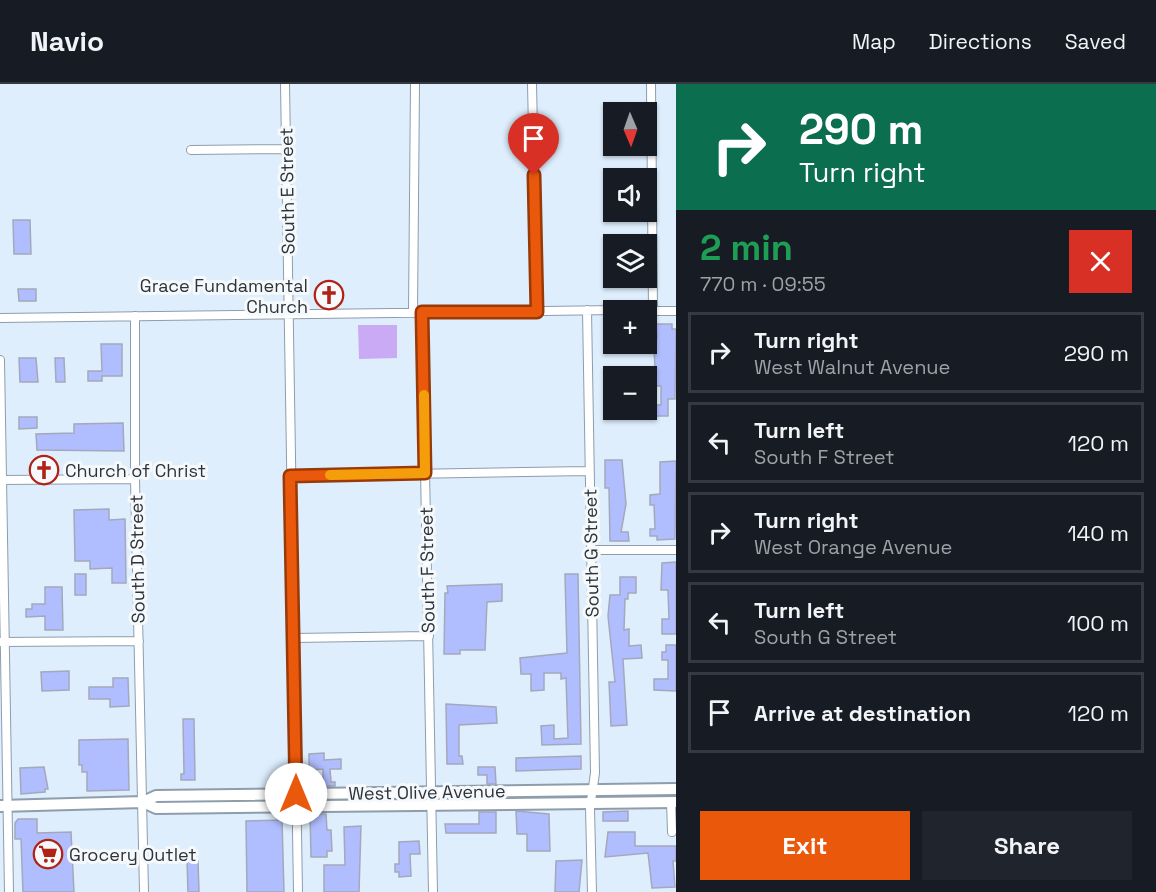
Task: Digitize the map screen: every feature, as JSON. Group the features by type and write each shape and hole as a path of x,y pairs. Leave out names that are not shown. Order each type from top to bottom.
{"main road":[{"name":"West Olive Avenue","path":"4,806 143,802 156,808 430,791 533,789 674,802"},
{"path":"499,803 502,797 518,797 533,789"},
{"name":"West Olive Avenue","path":"296,800 431,804 499,803 676,789"}],"street":[{"name":"South E Street","path":"285,84 298,892"},
{"path":"412,313 415,84"},
{"path":"531,84 537,312"},
{"path":"650,300 651,84"},
{"path":"191,150 286,148"},
{"name":"South G Street","path":"587,310 591,550 592,892"},
{"path":"0,318 603,310"},
{"path":"657,311 676,310"},
{"name":"South F Street","path":"422,312 433,892"},
{"name":"South D Street","path":"135,316 135,478 144,892"},
{"path":"0,360 4,806 9,892"},
{"path":"290,476 589,471"},
{"path":"1,480 135,478"},
{"path":"591,550 676,550"},
{"path":"294,638 429,636"},
{"path":"3,642 139,641"},
{"path":"672,832 674,802"}],"shaded area":[{"path":"358,325 397,325 397,358 359,359"}],"building":[{"path":"13,220 30,220 31,254 14,254"},
{"path":"18,289 36,289 36,301 19,301"},
{"path":"657,324 672,324 672,329 676,329 675,399 668,399 668,416 657,416 657,405 661,405 661,386 657,386 657,366 655,366"},
{"path":"101,344 122,344 122,376 102,376 102,381 88,381 88,371 102,371"},
{"path":"19,358 36,358 38,382 20,382"},
{"path":"55,358 64,358 65,382 56,382"},
{"path":"19,417 37,417 37,428 19,429"},
{"path":"123,423 124,451 37,450 36,434 74,433 74,424"},
{"path":"605,460 622,460 626,504 621,532 628,532 629,541 610,541 609,488 605,488"},
{"path":"676,461 675,539 657,540 657,536 650,536 650,529 655,529 654,505 650,505 650,495 660,494 660,462"},
{"path":"109,509 109,520 125,519 126,583 112,583 112,568 90,569 90,561 75,561 74,510"},
{"path":"676,562 676,634 662,634 662,619 669,619 668,590 661,590 662,563"},
{"path":"75,574 86,574 86,595 75,595"},
{"path":"565,574 578,574 581,744 542,745 541,726 554,725 554,739 568,738 566,678 561,679 561,673 544,673 544,690 531,691 531,674 521,674 520,658 567,653"},
{"path":"620,577 636,577 636,593 628,593 628,599 625,599 624,630 629,629 629,646 641,645 642,658 623,659 627,725 611,726 609,682 615,682 608,616 610,595 620,595"},
{"path":"502,584 502,601 487,602 485,650 460,650 460,654 444,654 447,586"},
{"path":"45,587 62,587 63,630 45,630 45,616 26,617 26,609 32,609 32,604 45,604"},
{"path":"666,645 676,645 676,691 654,690 654,679 668,679 668,660 662,660 662,652 666,652"},
{"path":"69,671 69,690 42,691 41,672"},
{"path":"113,678 128,678 129,706 110,707 110,699 89,699 89,687 113,687"},
{"path":"446,704 496,707 497,723 459,725 459,756 462,756 463,764 447,764"},
{"path":"183,719 194,719 195,780 181,780 181,774 184,774"},
{"path":"128,739 129,790 87,791 87,772 82,772 82,765 79,765 79,740"},
{"path":"324,753 324,760 341,759 341,769 330,769 331,782 335,782 335,786 323,786 323,769 309,770 309,754"},
{"path":"581,756 581,769 516,771 516,758"},
{"path":"44,767 48,789 45,789 45,792 21,794 20,768"},
{"path":"478,767 495,767 496,784 487,784 487,775 478,775"},
{"path":"516,811 549,814 550,851 527,851 527,834 517,834"},
{"path":"628,811 628,821 603,821 603,812"},
{"path":"479,812 496,812 496,833 446,833 445,824 479,824"},
{"path":"310,814 326,814 327,830 331,830 332,851 327,851 327,857 311,857"},
{"name":"Grocery Outlet","path":"18,819 37,819 37,833 71,832 74,892 23,892 21,839 15,839 15,823"},
{"path":"282,820 284,892 247,892 246,821"},
{"path":"361,826 359,892 324,892 324,865 345,865 344,827"},
{"path":"608,832 635,832 635,846 676,846 676,861 673,861 675,887 652,888 648,853 605,857"},
{"path":"419,841 420,854 410,854 411,876 399,877 399,872 395,872 395,864 399,864 399,842"},
{"path":"187,860 198,861 199,892 188,892"},
{"path":"582,860 579,892 555,892 556,861"}],"slow traffic":[{"path":"330,475 425,473 424,395"}],"place":[{"name":"Grace Fundamental Church","path":"329,295"},
{"name":"Church of Christ","path":"44,470"},
{"name":"Grocery Outlet","path":"48,854"}],"route":[{"path":"296,794 290,476 425,473 422,312 537,312 534,175"}]}
